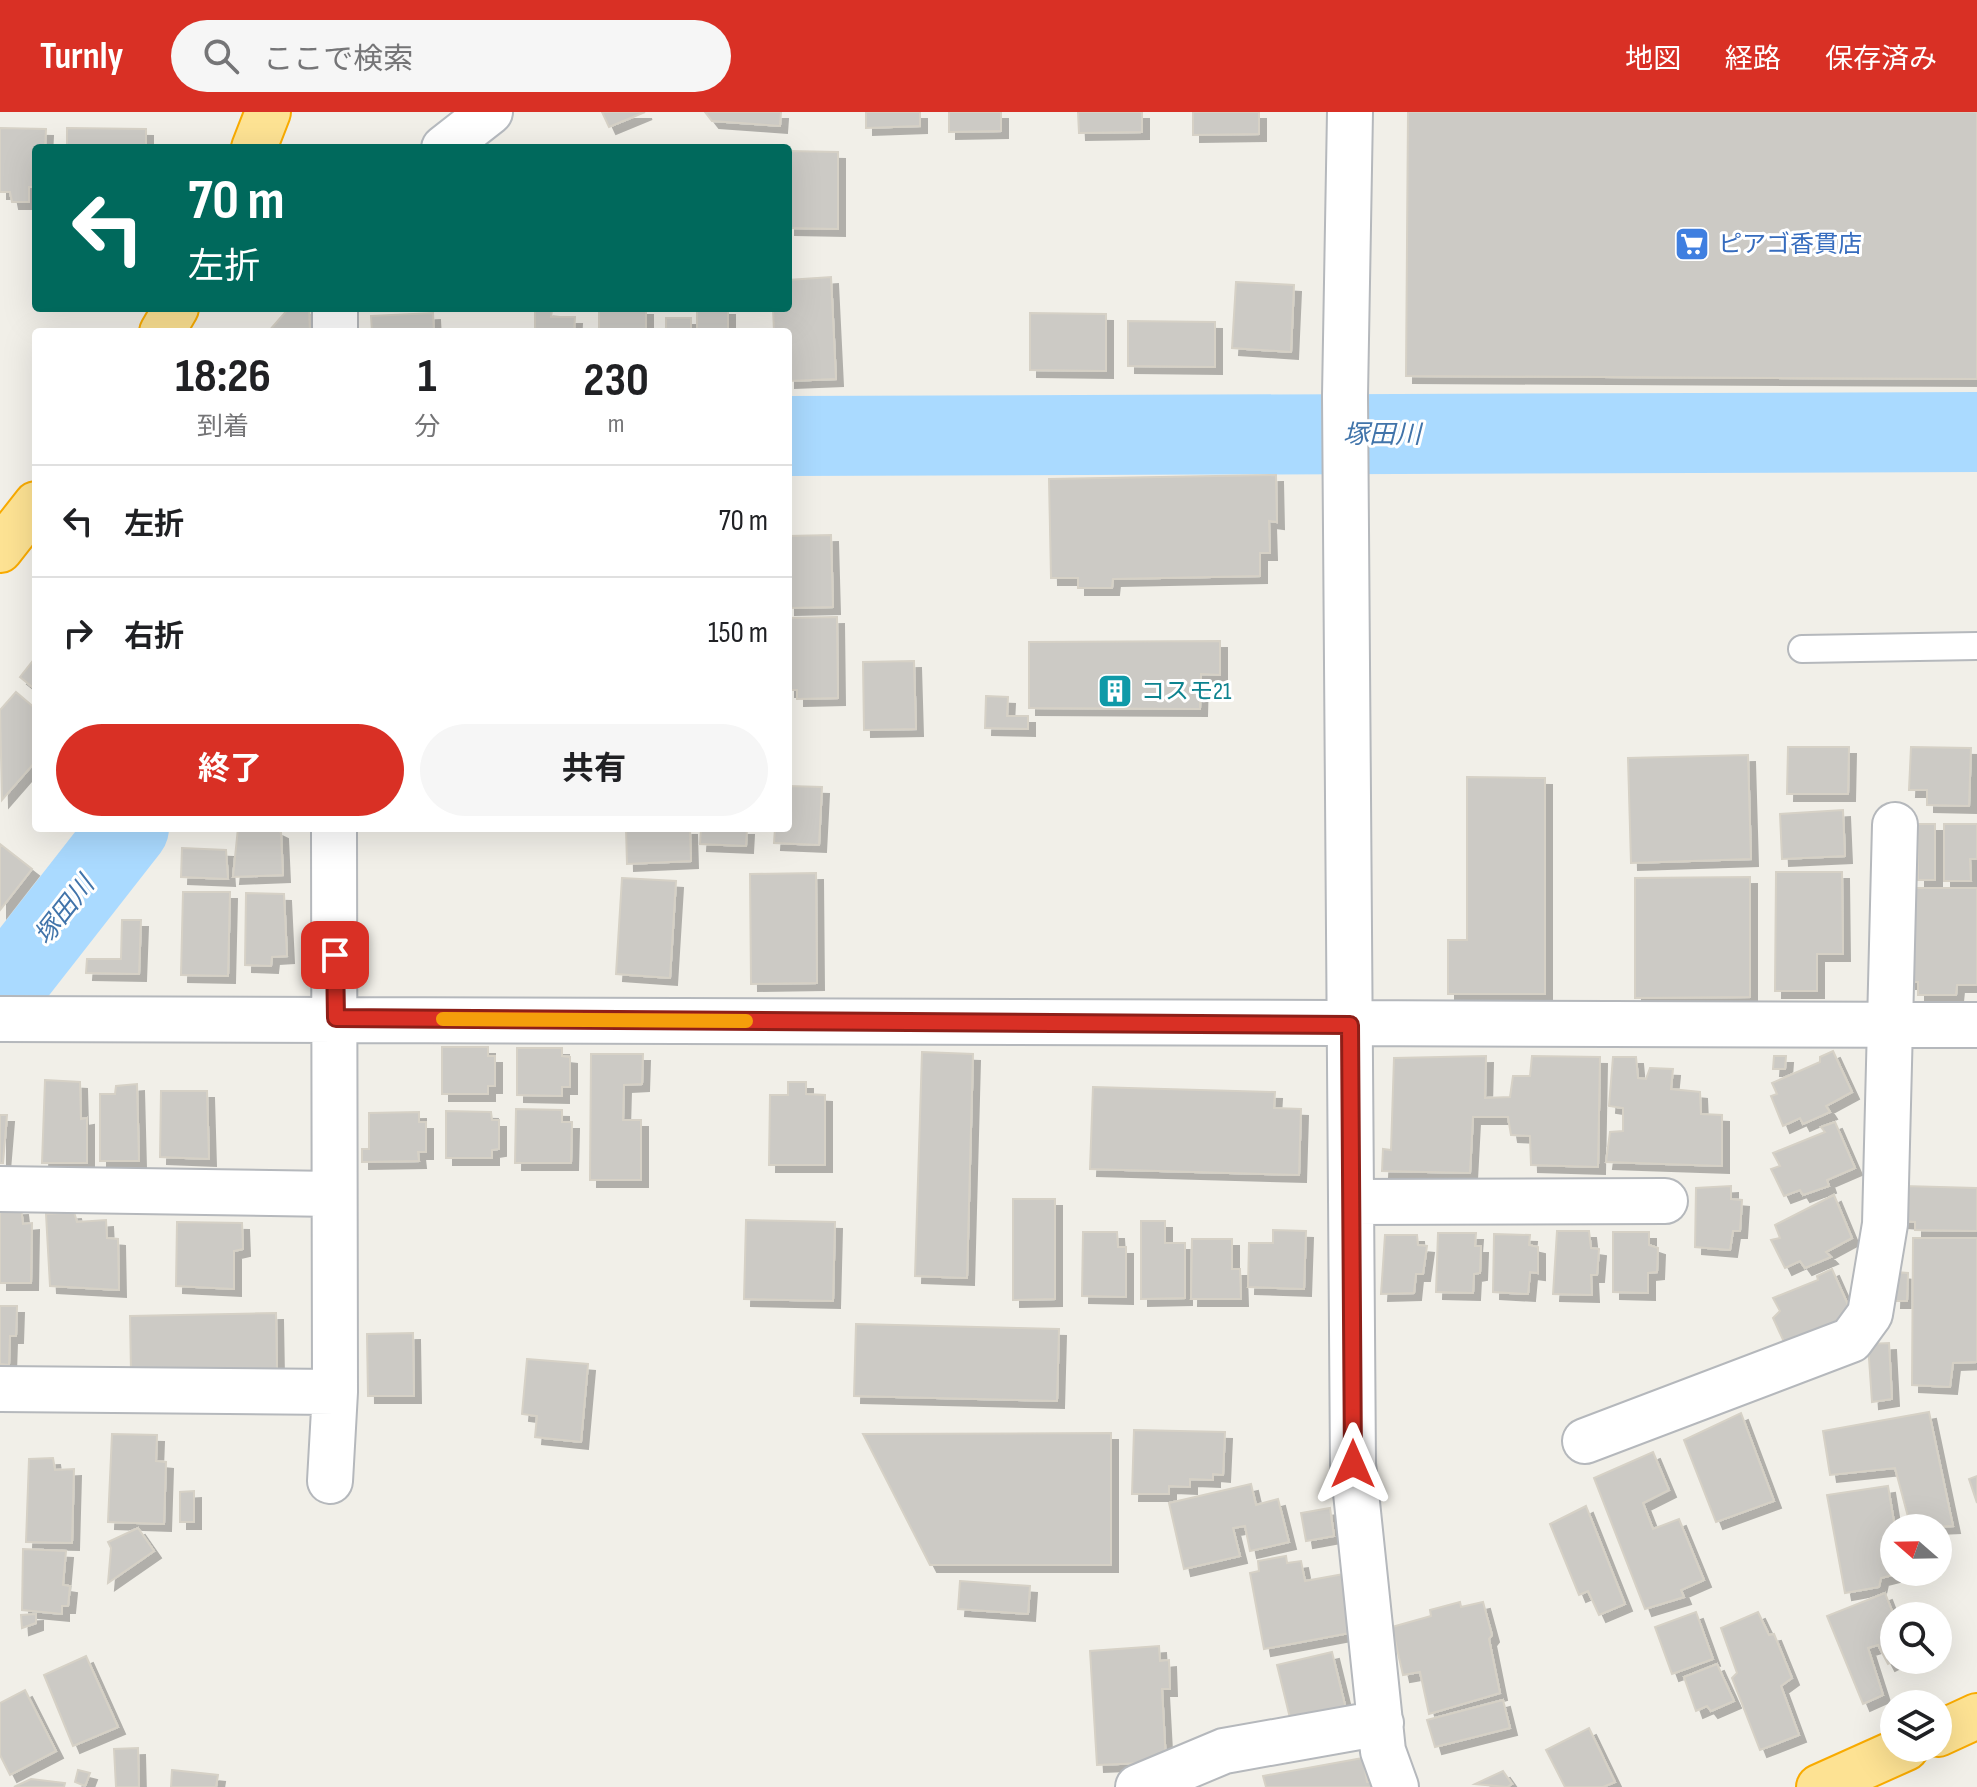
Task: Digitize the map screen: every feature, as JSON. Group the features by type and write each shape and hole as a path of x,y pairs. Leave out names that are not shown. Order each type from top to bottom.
{"highway":[{"path":"256,144 268,112"},
{"path":"0,550 32,509"},
{"path":"1952,1728 1977,1716"},
{"path":"1819,1787 1880,1760"}],"street":[{"path":"449,144 490,112"},
{"path":"1350,112 1345,396 1353,1464 1383,1751 1396,1787"},
{"path":"1585,1441 1851,1340 1870,1314 1885,1224 1895,825"},
{"path":"330,1481 335,1392 334,832"},
{"path":"12,1019 1977,1025"},
{"path":"0,1189 334,1194"},
{"path":"1351,1202 1665,1201"},
{"path":"0,1389 335,1392"},
{"path":"1138,1787 1224,1751 1381,1723"}],"lane":[{"path":"1802,649 1977,646"}],"building":[{"path":"602,112 645,112 609,127"},
{"path":"705,112 781,112 780,126 712,121"},
{"path":"866,112 920,112 920,126 866,128"},
{"path":"949,112 1001,112 1001,131 949,132"},
{"path":"1078,112 1142,112 1142,132 1079,133"},
{"path":"1193,112 1259,112 1259,134 1193,135"},
{"name":"ピアゴ香貫店","path":"1408,112 1977,112 1977,379 1406,376"},
{"path":"0,128 46,129 45,144 32,144 29,202 12,202 10,192 0,192"},
{"path":"67,128 146,129 146,144 67,144"},
{"path":"792,151 838,152 838,229 792,228"},
{"path":"831,277 836,379 792,381 792,328 774,328 773,312 792,312 792,280"},
{"path":"1236,282 1294,285 1291,352 1232,348"},
{"path":"286,312 309,312 310,328 272,328"},
{"path":"535,312 552,312 551,317 575,317 574,328 535,328"},
{"path":"599,312 646,312 646,328 599,328"},
{"path":"697,312 728,312 728,328 697,328"},
{"path":"433,313 434,328 372,328 371,316"},
{"path":"1030,313 1106,314 1106,371 1030,370"},
{"path":"666,318 691,318 691,328 666,328"},
{"path":"1128,321 1215,322 1215,367 1128,366"},
{"path":"1276,475 1277,522 1269,521 1270,553 1260,553 1260,576 1113,579 1112,588 1078,588 1078,578 1051,578 1049,479"},
{"path":"831,535 833,607 792,608 792,536"},
{"path":"837,617 838,698 797,699 797,690 792,690 792,618"},
{"name":"コスモ21","path":"1220,641 1220,675 1201,674 1200,709 1029,708 1029,642"},
{"path":"914,661 916,729 864,730 863,662"},
{"path":"32,662 32,687 20,677"},
{"path":"16,692 32,706 32,766 2,800 0,710"},
{"path":"986,696 1008,697 1007,716 1028,716 1028,729 985,728"},
{"path":"1788,747 1849,747 1848,794 1787,794"},
{"path":"1911,747 1971,748 1969,806 1927,805 1927,790 1909,790"},
{"path":"1748,755 1751,859 1631,863 1628,758"},
{"path":"1467,777 1545,778 1545,994 1448,994 1448,940 1467,940"},
{"path":"792,786 822,787 819,845 774,843 775,832 792,832"},
{"path":"1843,810 1845,856 1782,859 1780,814"},
{"path":"1918,824 1935,824 1935,880 1918,880"},
{"path":"1944,824 1977,824 1977,859 1970,859 1971,881 1944,881"},
{"path":"238,832 281,832 283,875 233,877"},
{"path":"626,832 690,832 691,861 627,864"},
{"path":"701,832 747,832 746,846 700,844"},
{"path":"0,844 32,869 0,910"},
{"path":"182,848 226,850 228,879 181,877"},
{"path":"1776,872 1842,872 1843,954 1817,954 1817,991 1775,991"},
{"path":"816,873 817,983 751,984 750,874"},
{"path":"1750,877 1750,997 1635,998 1635,878"},
{"path":"622,878 676,881 670,978 616,974"},
{"path":"1910,888 1977,888 1977,985 1957,985 1956,995 1918,995 1918,982 1909,982"},
{"path":"183,892 230,892 228,976 181,975"},
{"path":"246,893 284,894 287,956 272,957 271,966 245,965"},
{"path":"122,920 141,920 139,974 86,973 87,959 121,959"},
{"path":"442,1047 488,1047 488,1056 495,1056 495,1086 488,1086 488,1094 442,1094"},
{"path":"517,1048 562,1048 562,1056 570,1057 570,1087 562,1087 562,1096 517,1095"},
{"path":"1833,1051 1852,1092 1826,1106 1830,1112 1803,1124 1800,1118 1783,1126 1771,1096 1777,1094 1772,1083 1820,1062 1820,1057"},
{"path":"922,1052 973,1054 967,1278 915,1276"},
{"path":"591,1054 643,1054 642,1084 624,1085 623,1120 641,1120 641,1180 590,1180"},
{"path":"1486,1056 1485,1098 1510,1097 1513,1076 1530,1076 1532,1056 1600,1057 1598,1167 1531,1165 1530,1136 1511,1135 1508,1117 1473,1117 1470,1173 1382,1171 1383,1149 1391,1150 1394,1058"},
{"path":"1774,1056 1786,1056 1785,1069 1773,1069"},
{"path":"1613,1057 1636,1057 1638,1078 1646,1079 1650,1068 1673,1069 1671,1089 1700,1092 1701,1114 1722,1115 1722,1166 1606,1162 1610,1132 1623,1131 1623,1108 1609,1106"},
{"path":"45,1080 80,1082 81,1119 87,1118 87,1163 42,1163"},
{"path":"788,1082 806,1082 806,1094 825,1095 825,1165 769,1165 770,1095 788,1095"},
{"path":"137,1084 139,1161 100,1161 100,1094 115,1094 116,1086"},
{"path":"1093,1087 1275,1092 1274,1108 1301,1109 1299,1175 1090,1169"},
{"path":"161,1091 207,1091 209,1159 160,1157"},
{"path":"516,1109 562,1110 562,1122 572,1122 571,1163 515,1163"},
{"path":"446,1111 491,1112 492,1120 499,1120 499,1149 492,1150 492,1158 446,1158"},
{"path":"419,1112 419,1122 426,1122 426,1152 418,1152 419,1161 362,1162 362,1149 369,1149 369,1113"},
{"path":"0,1115 7,1115 3,1163 0,1163"},
{"path":"1835,1122 1855,1168 1827,1180 1829,1186 1803,1195 1800,1190 1784,1196 1771,1169 1780,1166 1773,1153 1825,1132 1821,1127"},
{"path":"1731,1186 1731,1199 1742,1200 1740,1231 1733,1231 1730,1250 1695,1247 1696,1188"},
{"path":"1903,1186 1977,1188 1977,1231 1915,1230 1915,1222 1901,1221"},
{"path":"1834,1195 1852,1238 1826,1252 1831,1257 1805,1268 1800,1261 1785,1268 1771,1240 1780,1238 1775,1225"},
{"path":"1013,1199 1055,1199 1055,1299 1013,1300"},
{"path":"21,1208 23,1224 32,1223 31,1283 0,1283 0,1209"},
{"path":"74,1212 77,1222 106,1220 107,1238 118,1239 119,1290 50,1286 46,1214"},
{"path":"746,1220 835,1222 833,1301 744,1299"},
{"path":"1141,1221 1165,1221 1165,1243 1185,1243 1185,1298 1141,1299"},
{"path":"177,1222 242,1223 243,1249 234,1251 234,1289 176,1286"},
{"path":"1273,1230 1306,1231 1304,1289 1248,1287 1249,1243 1273,1243"},
{"path":"1557,1231 1589,1231 1591,1248 1599,1249 1597,1275 1591,1275 1592,1295 1553,1294"},
{"path":"1083,1232 1117,1232 1118,1247 1126,1247 1126,1297 1082,1296"},
{"path":"1613,1232 1649,1232 1649,1245 1658,1248 1657,1272 1648,1273 1648,1293 1613,1292"},
{"path":"1438,1233 1476,1233 1475,1246 1481,1246 1480,1273 1474,1274 1473,1293 1436,1292"},
{"path":"1494,1234 1530,1235 1529,1245 1538,1247 1538,1273 1530,1272 1528,1294 1493,1292"},
{"path":"1385,1235 1417,1235 1418,1245 1427,1246 1423,1274 1416,1274 1414,1293 1381,1294"},
{"path":"1913,1238 1977,1238 1977,1362 1953,1363 1950,1387 1912,1385"},
{"path":"1192,1239 1232,1239 1232,1269 1240,1269 1241,1299 1191,1299"},
{"path":"1832,1269 1852,1314 1825,1326 1827,1330 1803,1342 1799,1335 1784,1342 1773,1318 1780,1311 1773,1298 1818,1280 1817,1276"},
{"path":"1895,1272 1908,1273 1907,1301 1894,1301"},
{"path":"0,1306 17,1306 16,1336 10,1336 9,1365 0,1364"},
{"path":"276,1313 277,1370 131,1373 130,1316"},
{"path":"856,1324 1059,1329 1057,1401 854,1396"},
{"path":"413,1333 414,1396 368,1396 367,1334"},
{"path":"1889,1343 1892,1399 1872,1402 1868,1344"},
{"path":"527,1359 588,1364 581,1442 535,1437 537,1416 522,1414"},
{"path":"1929,1412 1950,1514 1907,1514 1895,1468 1830,1475 1823,1431"},
{"path":"1741,1413 1774,1501 1716,1522 1684,1440"},
{"path":"1134,1430 1225,1432 1223,1475 1213,1474 1213,1480 1190,1479 1190,1487 1169,1486 1169,1494 1132,1494"},
{"path":"1111,1433 1111,1565 930,1565 863,1434"},
{"path":"112,1434 157,1435 156,1461 166,1462 164,1524 108,1522"},
{"path":"1653,1452 1669,1490 1643,1503 1653,1529 1679,1519 1704,1580 1681,1590 1684,1597 1645,1609 1594,1478"},
{"path":"53,1458 55,1470 74,1469 72,1543 26,1542 29,1459"},
{"path":"1977,1476 1977,1503 1969,1479"},
{"path":"1251,1484 1256,1505 1278,1499 1289,1542 1250,1551 1245,1526 1233,1528 1240,1556 1184,1569 1169,1503"},
{"path":"1888,1486 1893,1514 1880,1514 1879,1587 1845,1593 1827,1495"},
{"path":"194,1491 194,1522 180,1522 180,1492"},
{"path":"1586,1506 1625,1604 1599,1615 1588,1591 1579,1595 1550,1524"},
{"path":"1330,1508 1334,1536 1306,1541 1301,1513"},
{"path":"138,1528 154,1551 108,1583 111,1548 108,1542"},
{"path":"23,1549 66,1551 63,1585 70,1586 68,1606 62,1606 62,1614 22,1610"},
{"path":"1286,1556 1287,1563 1301,1561 1305,1581 1344,1574 1355,1632 1264,1649 1250,1573 1259,1571 1258,1561"},
{"path":"960,1581 1030,1586 1028,1614 958,1609"},
{"path":"1885,1593 1889,1602 1880,1602 1880,1649 1878,1645 1868,1648 1881,1690 1880,1696 1863,1704 1827,1616"},
{"path":"1460,1602 1461,1607 1483,1602 1492,1635 1489,1639 1500,1693 1429,1714 1420,1672 1403,1675 1392,1627 1431,1616 1430,1610"},
{"path":"1696,1612 1713,1659 1672,1674 1655,1627"},
{"path":"1758,1612 1769,1635 1774,1634 1792,1678 1781,1686 1799,1735 1760,1750 1732,1678 1737,1673 1721,1628"},
{"path":"36,1614 36,1623 22,1628 21,1615"},
{"path":"1159,1646 1160,1661 1169,1660 1170,1689 1162,1689 1166,1762 1097,1765 1090,1651"},
{"path":"1332,1652 1346,1709 1291,1722 1277,1665"},
{"path":"86,1656 118,1727 73,1746 44,1675"},
{"path":"1717,1664 1734,1701 1711,1711 1707,1706 1696,1711 1684,1677"},
{"path":"25,1690 56,1751 10,1775 0,1755 0,1703"},
{"path":"1503,1700 1510,1728 1435,1747 1427,1720"},
{"path":"1589,1728 1615,1782 1603,1787 1565,1787 1546,1750"},
{"path":"138,1748 139,1787 116,1787 114,1749"},
{"path":"1363,1758 1367,1782 1381,1782 1383,1787 1266,1787 1263,1776"},
{"path":"78,1770 90,1773 85,1786 75,1782"},
{"path":"172,1770 218,1775 216,1787 171,1787"},
{"path":"1503,1771 1512,1784 1507,1787 1475,1784"},
{"path":"31,1779 65,1783 64,1787 14,1787"}],"waterway":[{"name":"塚田川","path":"792,436 1977,432"},
{"name":"塚田川","path":"0,993 126,832"}],"slow traffic":[{"path":"443,1019 746,1021"}],"place":[{"name":"ピアゴ香貫店","path":"1692,244"},
{"name":"コスモ21","path":"1115,691"}],"route":[{"path":"335,955 336,1018 1350,1025 1353,1464"}]}
